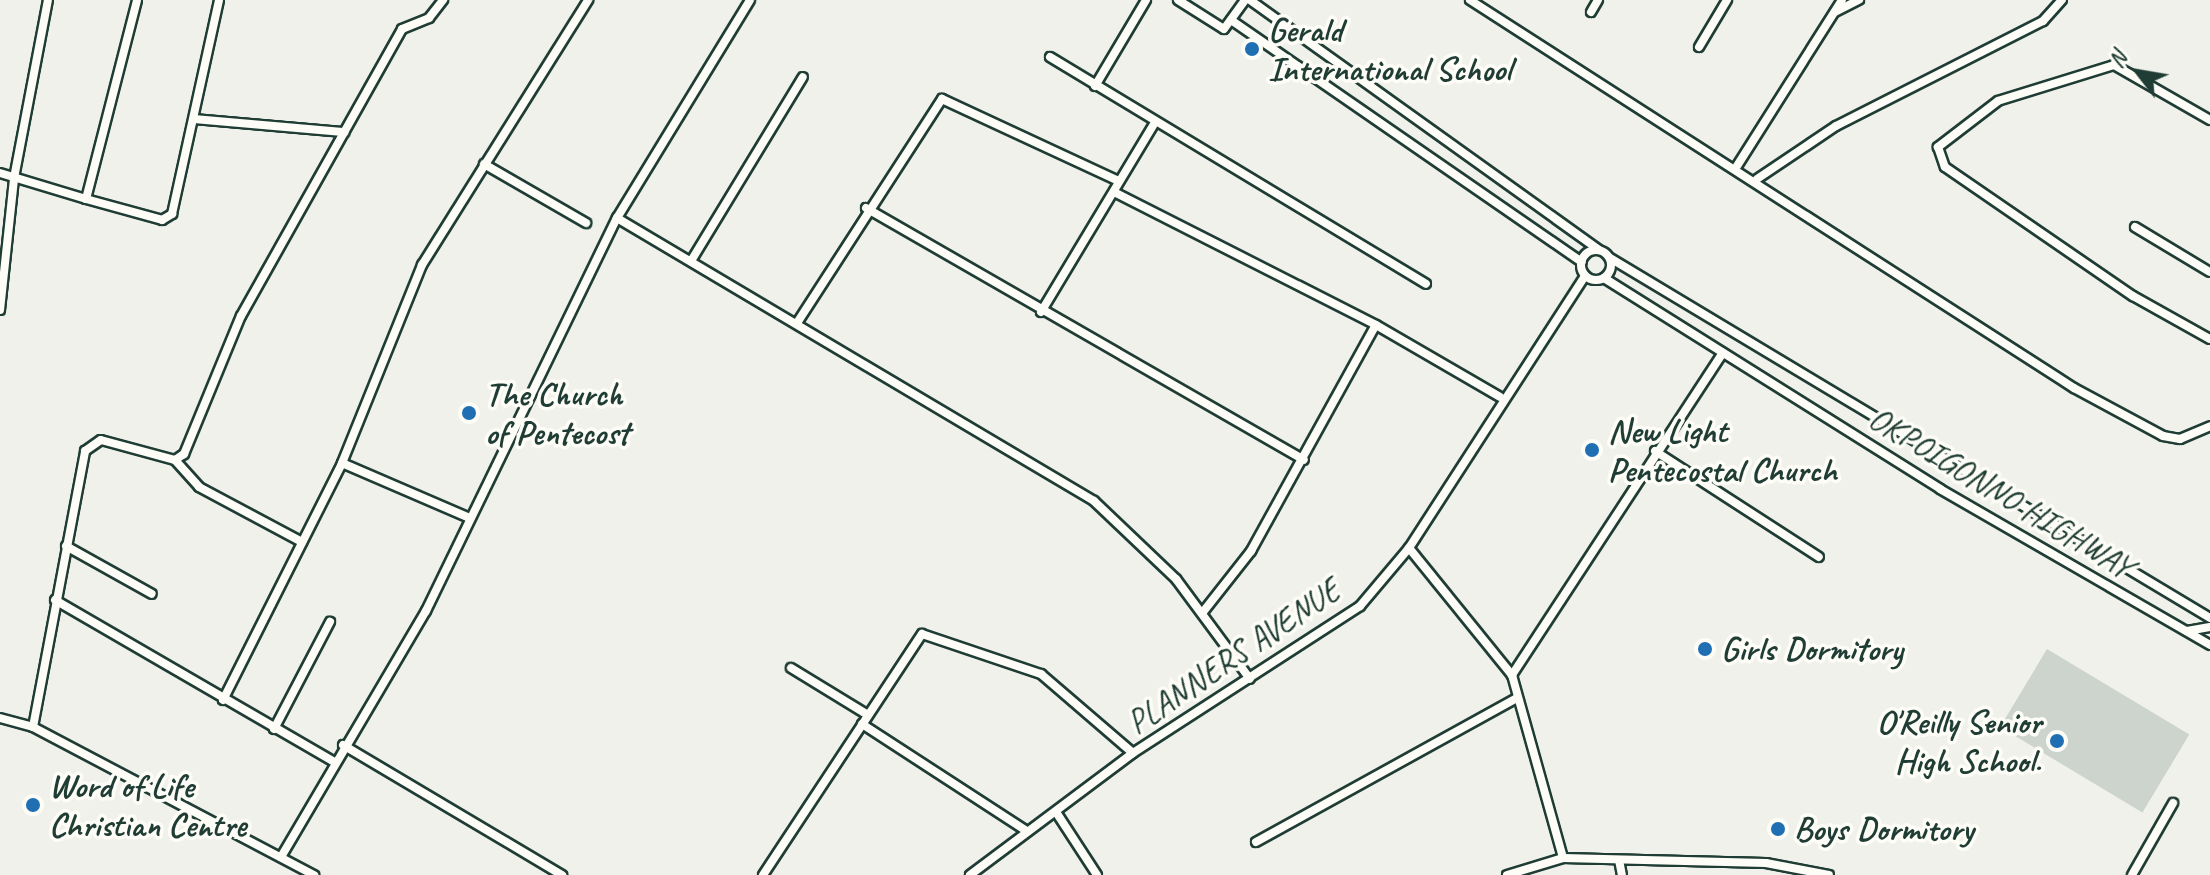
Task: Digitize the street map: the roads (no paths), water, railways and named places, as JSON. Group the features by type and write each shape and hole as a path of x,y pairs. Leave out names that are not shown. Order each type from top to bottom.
{"street":[{"path":"0,310 14,178 48,0"},
{"path":"86,199 137,0"},
{"path":"0,173 86,199 168,218 195,119 219,0"},
{"path":"175,460 184,454 241,316 402,29 429,18 443,0"},
{"path":"223,700 342,463 422,265 588,0"},
{"path":"281,857 333,761 426,611 617,218 750,0"},
{"path":"1095,86 1146,0"},
{"path":"1178,0 1224,29 1248,0"},
{"name":"OKPOIGONNO HIGHWAY","path":"1248,0 1610,258 2210,618"},
{"path":"1470,0 1737,166 2086,395 2163,436 2180,439 2210,426"},
{"path":"1591,12 1598,0"},
{"path":"1699,47 1727,0"},
{"path":"1737,166 1842,0"},
{"path":"1834,13 1859,0"},
{"path":"1757,179 1836,126 2043,21 2062,0"},
{"path":"1231,20 1582,262 1585,276 1604,278 1610,258"},
{"path":"1050,57 1426,284"},
{"path":"2210,120 2114,65 1998,101 1971,116 1938,154 1945,167 2133,296 2210,339"},
{"path":"691,261 803,77"},
{"path":"797,323 866,208 942,99 1119,181"},
{"path":"195,119 344,132"},
{"path":"1041,312 1155,122"},
{"path":"484,164 586,223"},
{"path":"1114,192 1376,325 1500,397"},
{"path":"866,208 1041,312 1304,460"},
{"path":"617,218 1094,501 1203,612 1250,679"},
{"path":"2135,227 2210,272"},
{"path":"1582,262 1599,250"},
{"name":"PLANNERS AVENUE","path":"970,875 1133,753 1360,606 1409,548 1500,397 1585,276"},
{"name":"OKPOIGONNO HIGHWAY","path":"1604,278 1723,353 2210,645"},
{"path":"1203,612 1251,551 1376,325"},
{"path":"1512,675 1655,451 1723,353"},
{"path":"33,727 55,600 89,445 101,440 175,460 199,487 302,542"},
{"path":"1655,451 1819,557"},
{"path":"342,463 470,518"},
{"path":"66,546 152,594"},
{"path":"1409,548 1512,675 1563,858"},
{"path":"55,600 333,761"},
{"path":"274,729 330,622"},
{"path":"2186,632 2210,627"},
{"path":"763,875 914,639 931,633 1041,674 1133,753"},
{"path":"791,668 868,715"},
{"path":"1256,842 1517,698"},
{"path":"0,718 33,727 314,875"},
{"path":"862,724 1027,831"},
{"path":"343,745 562,875"},
{"path":"2132,875 2173,803"},
{"path":"1056,812 1097,875"},
{"path":"1507,875 1563,858 1766,863 1829,875"},
{"path":"1619,860 1622,875"},
{"path":"291,875 296,865"}],"place":[{"name":"Gerald International School","path":"1252,49"},
{"name":"The Church of Pentecost","path":"469,413"},
{"name":"New Light Pentecostal Church","path":"1592,450"},
{"name":"Girls Dormitory","path":"1705,649"},
{"name":"O'Reilly Senior High School.","path":"2057,741"},
{"name":"Word of Life Christian Centre","path":"33,805"},
{"name":"Boys Dormitory","path":"1778,829"}]}
